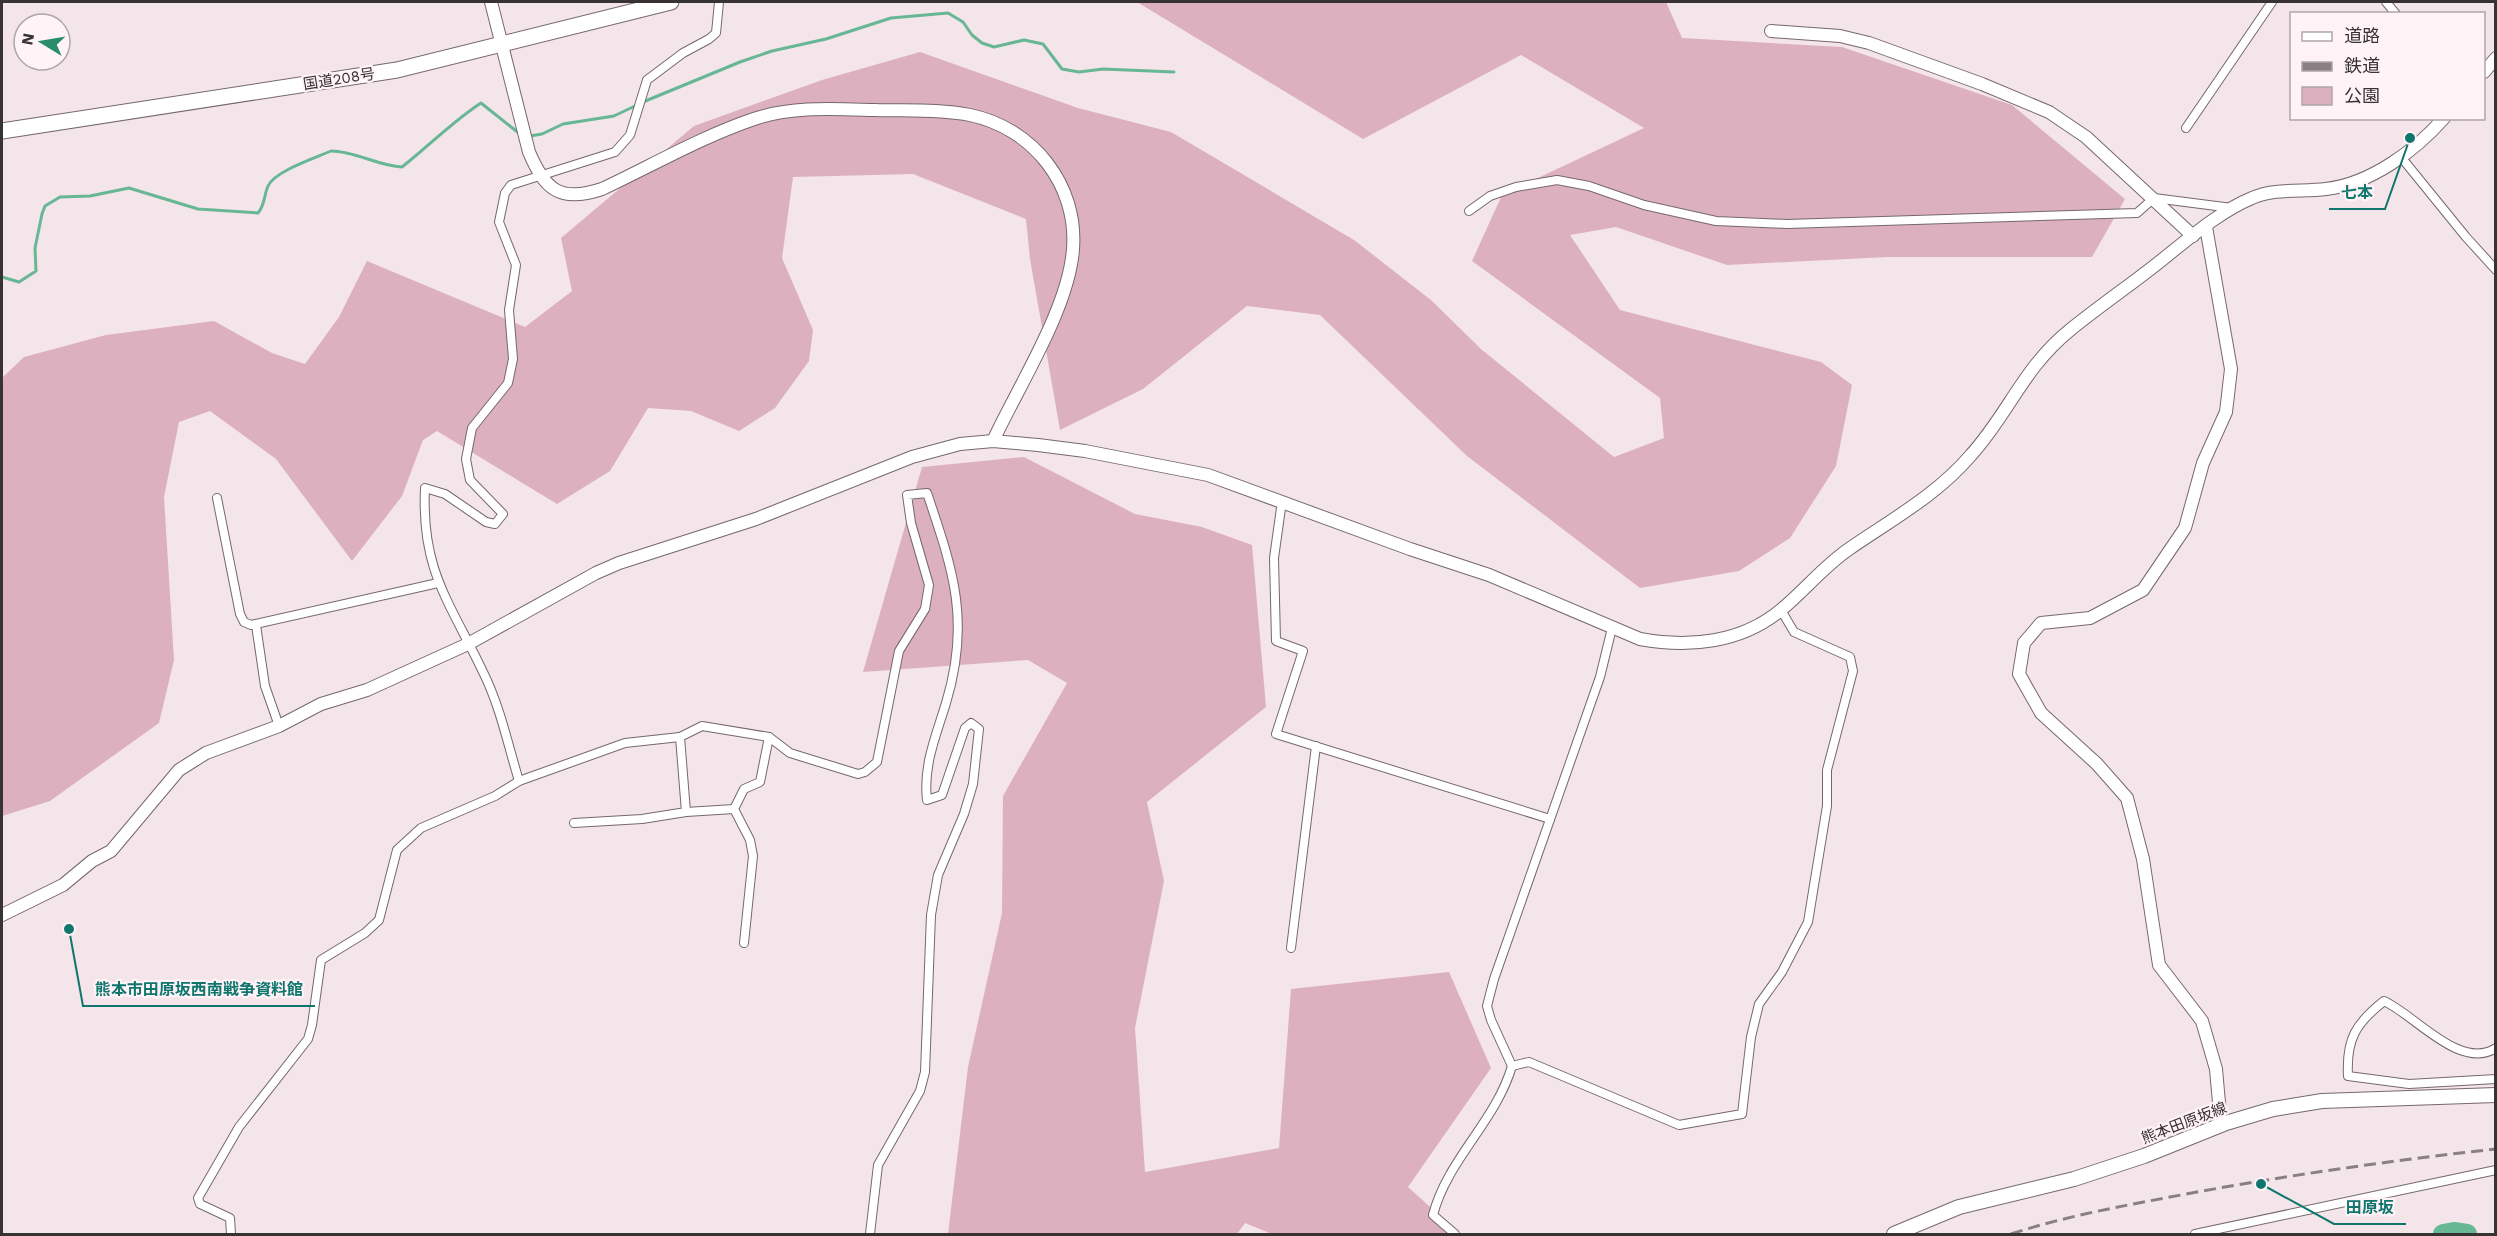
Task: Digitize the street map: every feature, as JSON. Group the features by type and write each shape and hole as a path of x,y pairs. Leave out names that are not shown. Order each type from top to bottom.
{"highway":[{"name":"国道208号","path":"2,131 397,70 670,2"}],"main road":[{"name":"熊本田原坂線","path":"1894,1234 1959,1207 2074,1179 2144,1156 2221,1125 2273,1109 2322,1101 2496,1095"}],"street":[{"path":"491,2 529,152 539,176 552,189 566,195 581,196 602,189 754,118 813,109 928,111 970,115 1002,125 1042,156 1057,176 1067,198 1073,224 1073,251 1066,284 1052,320 993,441"},
{"path":"519,781 484,674 438,583 428,552 423,515 424,488 445,494 486,522 495,524 503,514 470,480 466,459 472,428 508,383 513,359 509,310 516,265 499,222 505,193 511,185 615,152 630,135 647,80 716,33 719,2"},
{"path":"2186,128 2272,2"},
{"path":"1771,32 1840,36 1869,44 2017,97 2049,112 2086,137 2193,236"},
{"path":"2485,71 2496,58"},
{"path":"2,915 63,885 92,861 111,851 156,801 179,770 237,740 279,726 321,704 367,690 468,644 596,573 619,563 756,519 940,447 993,441 1085,451 1208,475 1410,549 1500,579 1552,599 1640,639 1665,644 1697,644 1731,636 1757,626 1781,610 1847,550 1935,491 1973,454 2024,377 2042,355 2069,330 2193,236 2252,198 2266,194 2348,185 2401,157 2442,120"},
{"path":"2401,157 2496,270"},
{"path":"1469,211 1499,193 1557,180 1589,186 1644,205 1716,221 1787,224 2137,213 2154,198 2235,208"},
{"path":"2206,227 2231,369 2226,412 2203,463 2186,528 2143,590 2090,618 2041,623 2024,643 2019,674 2041,713 2097,764 2127,798 2143,859 2159,965 2202,1021 2216,1070 2221,1125"},
{"path":"231,1234 231,1218 200,1204 198,1198 239,1127 308,1038 312,1025 321,960 365,933 379,920 397,850 422,828 495,796 519,781 625,743 680,737 702,726 769,737 790,753 858,774 866,772 877,762 899,651 925,609 929,585 911,524 907,495 927,493 955,580 959,611 959,639 946,702 934,732 925,785 927,801 942,795 964,728 970,723 979,729 979,743 973,784 964,814 938,875 931,915 925,1072 921,1092 878,1165 870,1234"},
{"path":"217,498 240,614 244,622 256,625 438,583"},
{"path":"1282,501 1274,558 1273,595 1276,641 1303,651 1276,734 1550,819"},
{"path":"1512,1066 1529,1062 1679,1125 1742,1114 1751,1037 1758,1004 1782,972 1808,922 1827,806 1827,770 1852,670 1850,657 1794,632 1781,610"},
{"path":"256,625 265,686 279,726"},
{"path":"1455,1234 1433,1215 1438,1194 1498,1098 1512,1066 1487,1006 1494,979 1600,677 1612,628"},
{"path":"680,737 686,812"},
{"path":"734,809 744,789 760,782 769,737"},
{"path":"1291,948 1316,746"},
{"path":"574,823 642,819 686,812 734,809"},
{"path":"734,809 750,840 753,856 744,943"},
{"path":"2496,1047 2489,1052 2469,1053 2456,1050 2400,1008 2384,1001 2362,1018 2350,1041 2347,1062 2348,1076 2409,1084 2496,1079"},
{"path":"2195,1234 2496,1170"}],"green space":[{"path":"1137,2 1666,2 1682,38 1842,47 2012,105 2125,199 2092,257 1887,257 1727,265 1616,227 1570,235 1620,310 1821,362 1852,385 1836,466 1790,538 1739,571 1640,588 1467,456 1320,315 1247,306 1143,389 1060,430 1030,259 1026,219 913,174 793,177 782,258 813,330 809,361 775,408 739,431 691,411 648,408 610,471 557,504 437,431 423,440 402,496 352,561 276,459 210,411 179,422 164,497 174,660 159,723 50,801 2,816 2,378 24,357 106,335 214,321 272,353 305,364 339,317 367,261 525,327 572,291 561,238 694,126 822,80 920,52 1078,108 1171,132 1354,240 1431,300 1481,349 1614,457 1664,438 1660,398 1472,261 1502,195 1644,128 1521,55 1363,139"},
{"path":"1024,457 1135,514 1202,527 1252,545 1266,707 1147,802 1164,881 1135,1028 1145,1172 1279,1148 1291,989 1449,972 1491,1068 1408,1187 1460,1234 1272,1234 1245,1223 1237,1234 948,1234 968,1067 1002,913 1003,796 1067,683 1028,660 863,672 922,467"}],"waterway":[{"path":"643,102 772,51 826,39 891,18 948,13 963,22 972,35 982,43 994,47 1024,40 1043,44 1062,69 1079,72 1103,69 1174,72"},
{"path":"2,277 19,282 36,271 35,248 42,214 45,206 60,197 90,196 129,188 198,209 258,213 272,180 296,166 331,151 349,153 402,167 481,103 520,134"},
{"path":"530,136 542,134 563,124 614,116 637,105"},
{"path":"2443,1234 2454,1232 2467,1234"}],"railway":[{"path":"2011,1234 2103,1210 2234,1185 2496,1149"}],"place":[{"name":"七本","path":"2410,138"},
{"name":"熊本市田原坂西南戦争資料館","path":"69,929"},
{"name":"田原坂","path":"2261,1184"}]}
